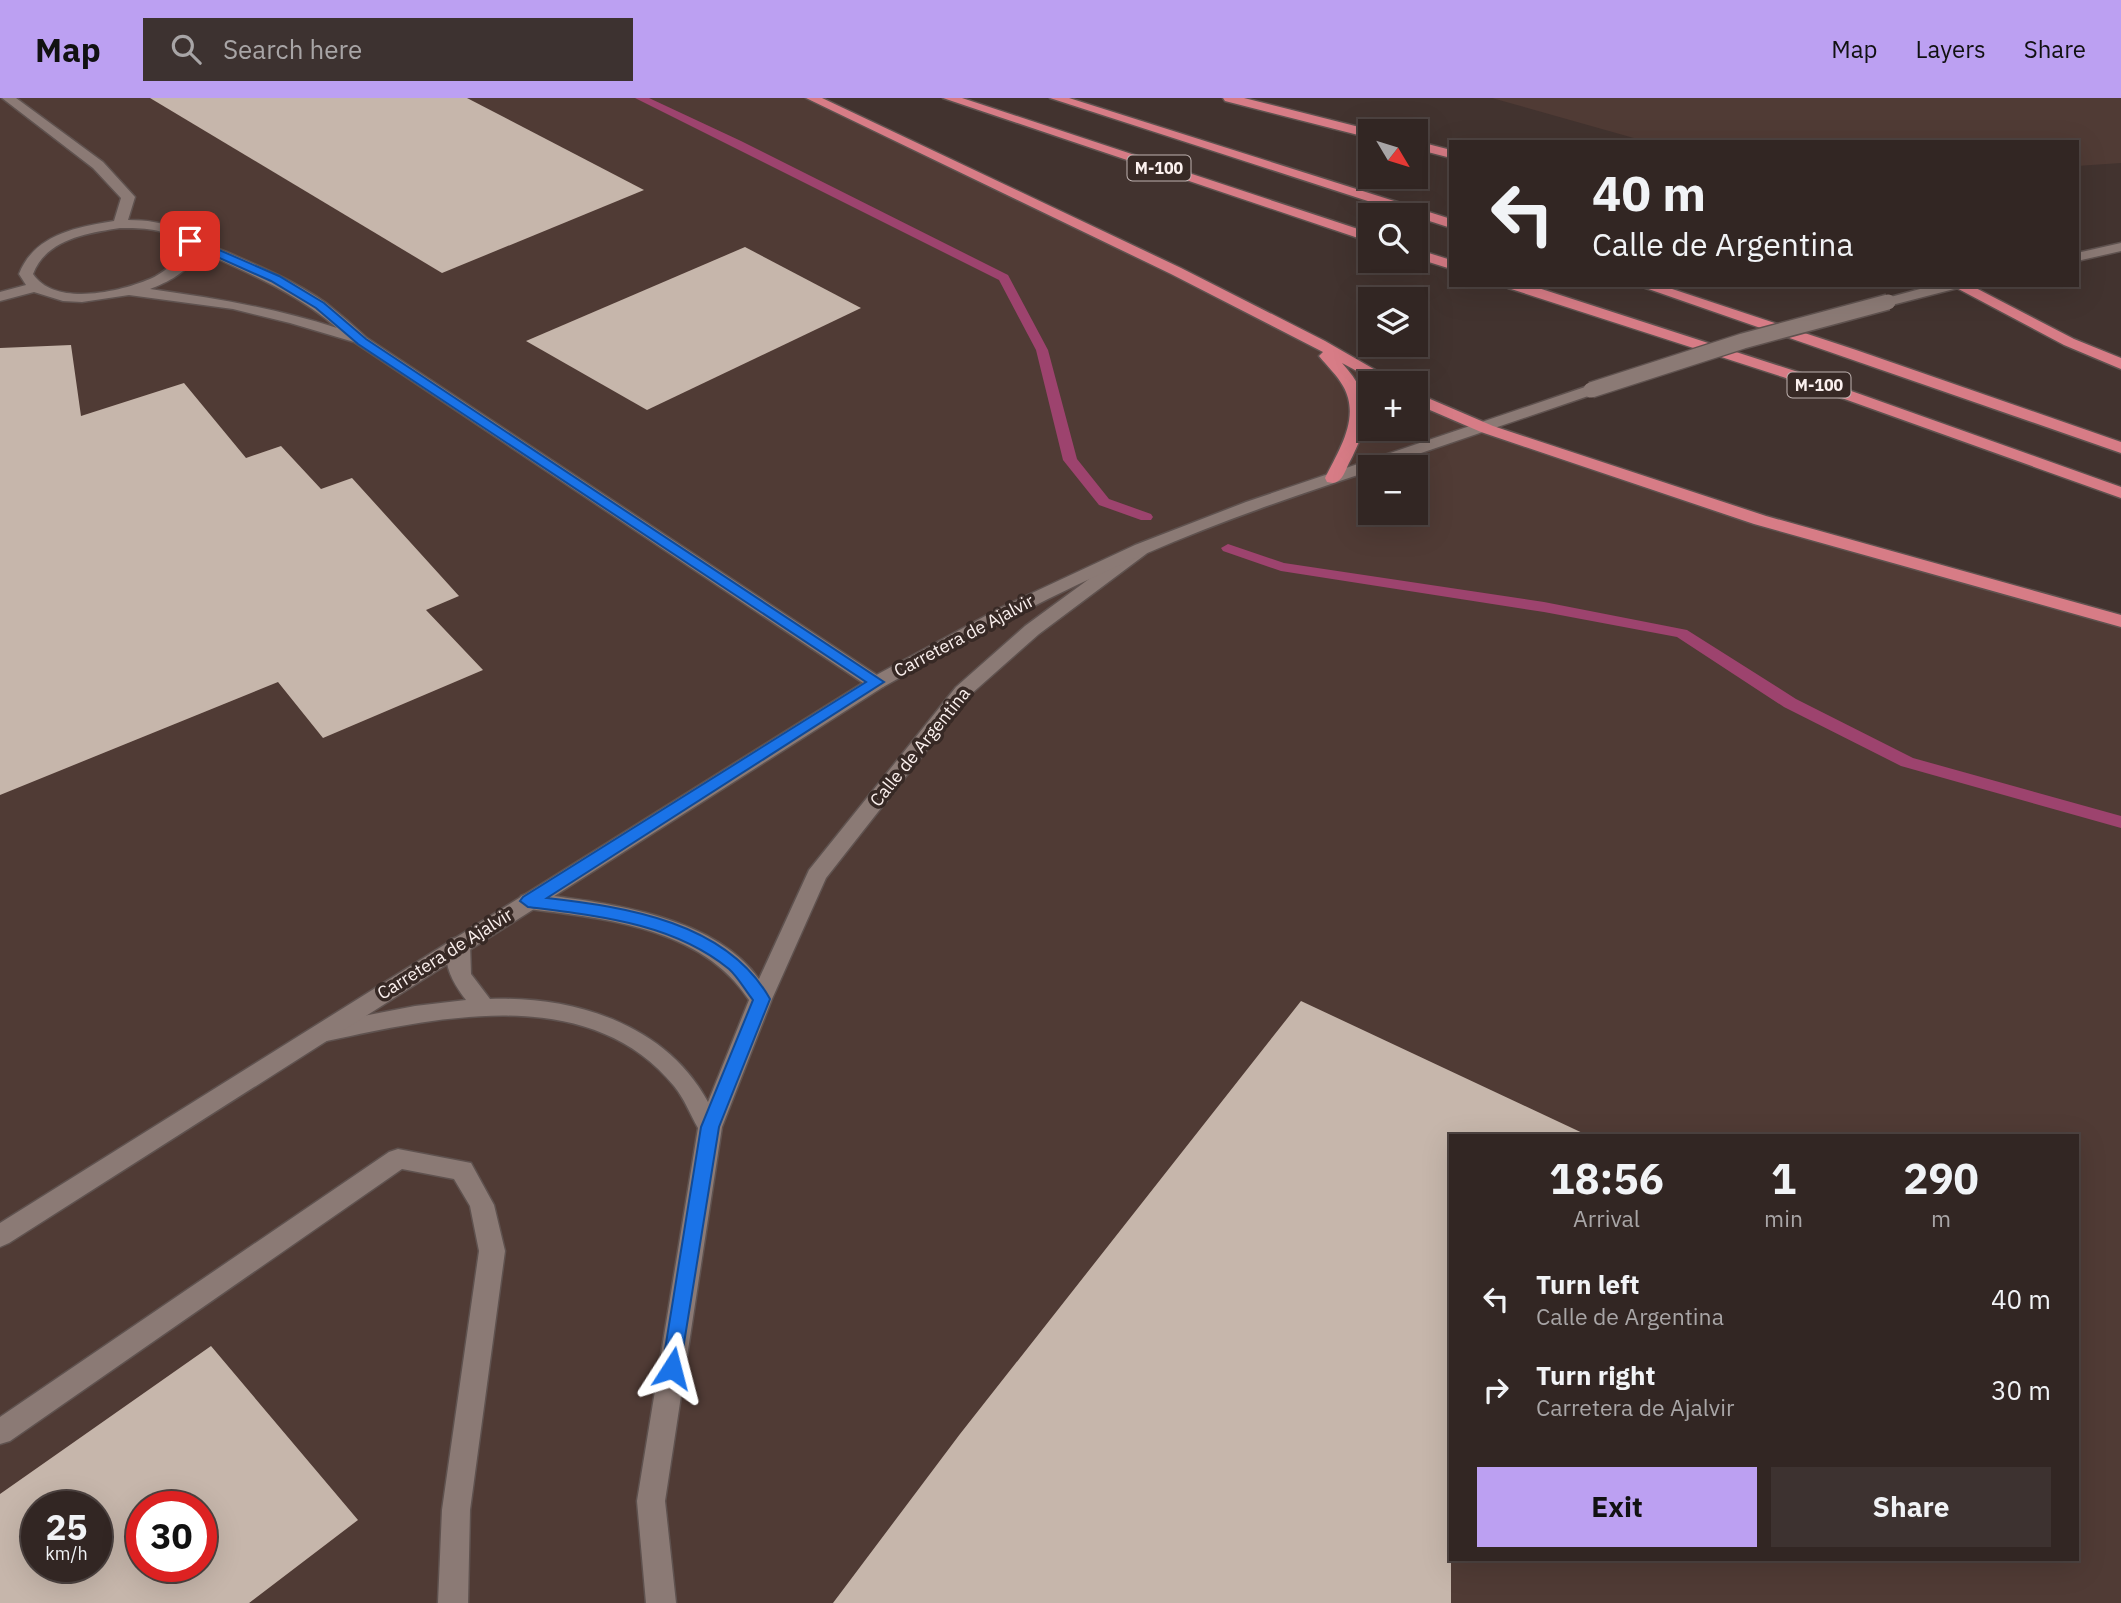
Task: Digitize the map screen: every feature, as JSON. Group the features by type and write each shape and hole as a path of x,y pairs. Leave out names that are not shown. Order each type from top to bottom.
{"highway":[{"path":"812,98 1305,335 1369,371"},
{"name":"M-100","path":"949,98 1358,234"},
{"name":"M-100","path":"1056,98 1449,223"},
{"path":"1229,98 1358,131"},
{"path":"1428,148 1449,153"},
{"path":"1428,257 1449,264"},
{"name":"M-100","path":"1519,287 1789,374 2121,493"},
{"name":"M-100","path":"1650,287 1851,353 2121,448"},
{"path":"1959,287 2069,342 2121,364"},
{"path":"1305,335 1349,378 1360,416 1352,441 1333,478"},
{"path":"1428,403 1487,429 1760,520 2121,621"}],"street":[{"path":"8,98 98,166 128,197 120,224"},
{"path":"190,241 188,259 166,277 130,291 93,297 60,296 35,287 26,274 33,258 64,238 85,230 120,224 151,224 176,230 190,241 275,279 320,306 362,341 876,682"},
{"path":"2079,257 2121,247"},
{"path":"0,297 35,287"},
{"name":"Carretera de Ajalvir","path":"0,1236 876,682 970,629 1142,549 1333,478 1487,429 1591,390 1743,341 1947,287"},
{"path":"130,291 233,305 294,319 362,341"},
{"name":"Calle de Argentina","path":"661,1603 652,1501 710,1127 761,999 817,874 963,691 1032,630 1142,549"},
{"path":"528,901 597,910 638,919 690,936 736,966 761,999"},
{"path":"459,945 460,976 483,1006"},
{"path":"321,1033 400,1017 483,1006 532,1007 594,1017 636,1039 680,1077 710,1127"},
{"path":"0,1432 398,1159 462,1170 482,1205 492,1251 456,1510 453,1603"}],"shaded area":[{"path":"0,98 812,98 1305,335 1369,371 1358,371 1358,441 1428,441 1428,404 1444,412 1760,520 2121,621 2121,1603 0,1603"},
{"path":"1492,98 2121,98 2121,163 2079,166 2079,140 1641,140"}],"building":[{"path":"150,98 467,98 644,190 442,273"},
{"path":"745,247 861,308 647,410 526,341"},
{"path":"71,345 81,416 184,383 246,458 281,446 321,489 352,478 459,596 426,610 483,670 323,738 278,682 0,795 0,348"},
{"path":"1301,1001 1585,1134 1449,1134 1451,1603 833,1603 960,1434"},
{"path":"211,1346 358,1520 249,1603 0,1603 0,1494"}],"waterway":[{"path":"640,98 737,143 1004,278 1042,350 1070,460 1104,502 1146,517"},
{"path":"1228,548 1281,567 1544,607 1682,633 1790,703 1907,762 2121,822"}],"route":[{"path":"190,241 275,279 320,306 362,341 876,682 528,901 597,910 638,919 690,936 736,966 761,999 710,1127 672,1368"}]}
